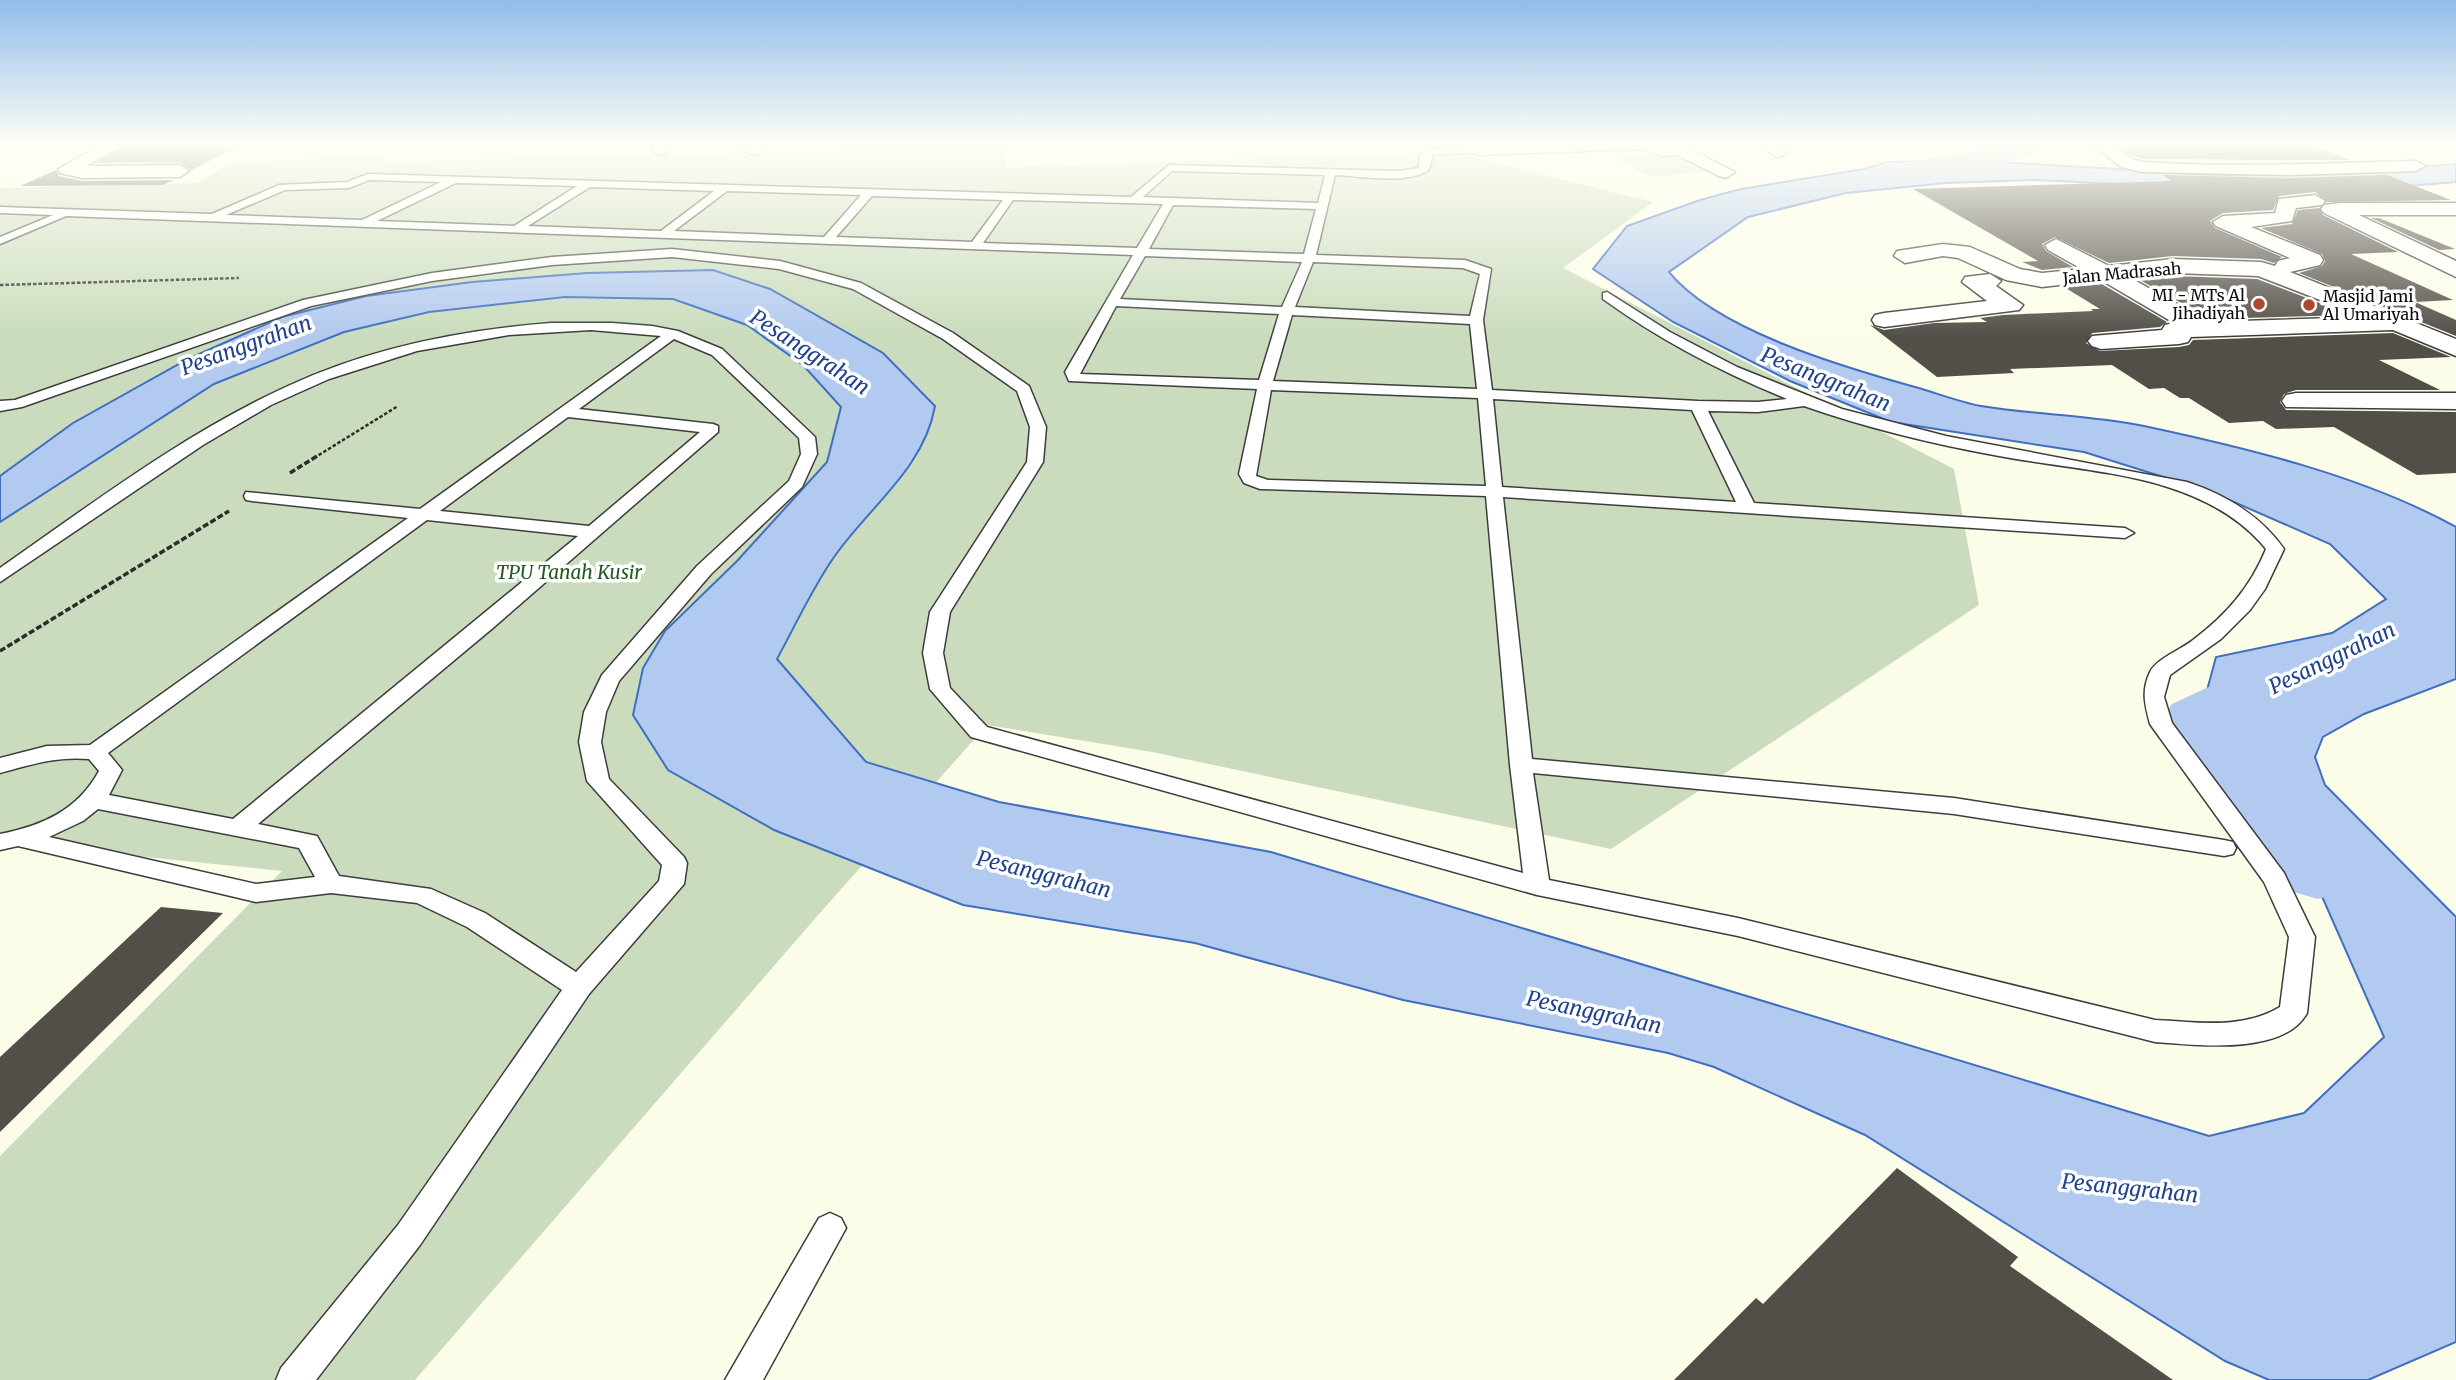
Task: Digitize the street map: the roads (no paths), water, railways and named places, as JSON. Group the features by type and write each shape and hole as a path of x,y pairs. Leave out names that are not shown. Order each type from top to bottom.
{"street":[{"path":"2261,269 2312,261 2229,225 2224,220 2280,219 2285,217 2286,208"},
{"path":"2452,211 2331,209 2456,270"},
{"path":"2056,245 2204,330"},
{"name":"Jalan Madrasah","path":"1906,256 1943,250 1962,252 2014,275 2030,279 2173,266 2261,269 2403,324 2456,348"},
{"path":"1884,320 2011,305 1973,282 2030,279"},
{"path":"2101,341 2179,337 2174,330 2403,324"},
{"path":"2296,401 2456,401"}],"lane":[{"path":"212,217 233,208"},
{"path":"364,223 395,208"},
{"path":"516,229 549,208"},
{"path":"666,232 697,208"},
{"path":"828,240 855,208"},
{"path":"975,246 1002,208"},
{"path":"1166,208 1110,302 1072,372 1074,377 1083,380 1485,394 1698,406 1758,407 1806,400"},
{"path":"1319,208 1309,258 1287,310 1265,385 1247,474 1255,483 1493,491 2125,533"},
{"path":"0,210 666,232 1479,267 1487,272 1476,320 1521,765 1537,886"},
{"path":"0,241 69,213"},
{"path":"0,406 17,404 308,303 432,277 552,261 672,253 780,265 857,286 947,336 1024,389 1038,427 1035,462 940,612 933,653 940,689 979,732 1537,886 1738,927 2155,1031 2222,1035 2266,1029 2293,1013 2302,937 2275,879 2161,724 2153,697 2160,672 2218,634 2265,579 2275,549 2260,529 2236,511 2197,491 2160,480 1939,441 1865,421 1806,400 1698,353 1652,327 1607,296"},
{"path":"1110,302 1476,320"},
{"path":"0,576 216,430 268,401 340,370 454,337 545,327 631,326 673,334 717,352 807,437 809,454 796,483 704,570 608,679 595,712 590,742 598,781 675,863 671,884 579,987 409,1235 294,1380"},
{"path":"0,766 18,758 62,749 95,752 673,334"},
{"path":"1698,406 1748,507"},
{"path":"240,826 487,624 713,429 564,412"},
{"path":"252,496 592,532"},
{"path":"11,840 62,821 93,800 111,770 95,752"},
{"path":"1521,765 1954,806 2224,848"},
{"path":"93,800 240,826 308,842 331,884"},
{"path":"11,840 256,893 331,884 422,895 476,920 579,987"},
{"path":"743,1380 831,1228"}],"water":[{"path":"1676,208 1783,208 1748,217 1669,272 1690,293 1717,312 1749,329 1853,369 1981,406 2124,422 2264,454 2344,478 2456,527 2456,679 2364,714 2323,737 2315,757 2325,785 2456,917 2456,1342 2368,1380 2269,1380 2225,1361 1865,1135 1714,1067 1668,1053 1403,1000 1195,943 963,905 774,830 668,770 633,715 643,668 665,631 737,561 827,462 841,407 803,365 747,325 673,299 565,297 429,312 344,332 214,384 0,522 0,476 73,423 188,359 282,317 366,296 472,282 587,273 713,270 770,289 883,353 935,406 929,429 919,450 892,488 832,560 777,659 866,762 999,802 1271,852 2209,1136 2304,1113 2384,1037 2305,858 2200,716 2216,657 2332,633 2386,599 2330,544 2211,492 2084,452 1891,422 1790,381 1673,322 1593,269 1627,226"}],"waterway":[{"name":"Pesanggrahan","path":"2300,673 2200,721 2318,868"}],"place":[{"name":"MI - MTs Al Jihadiyah","path":"2259,304"},
{"name":"Masjid Jami Al Umariyah","path":"2309,305"}],"park label":[{"name":"TPU Tanah Kusir","path":"569,572"}]}
